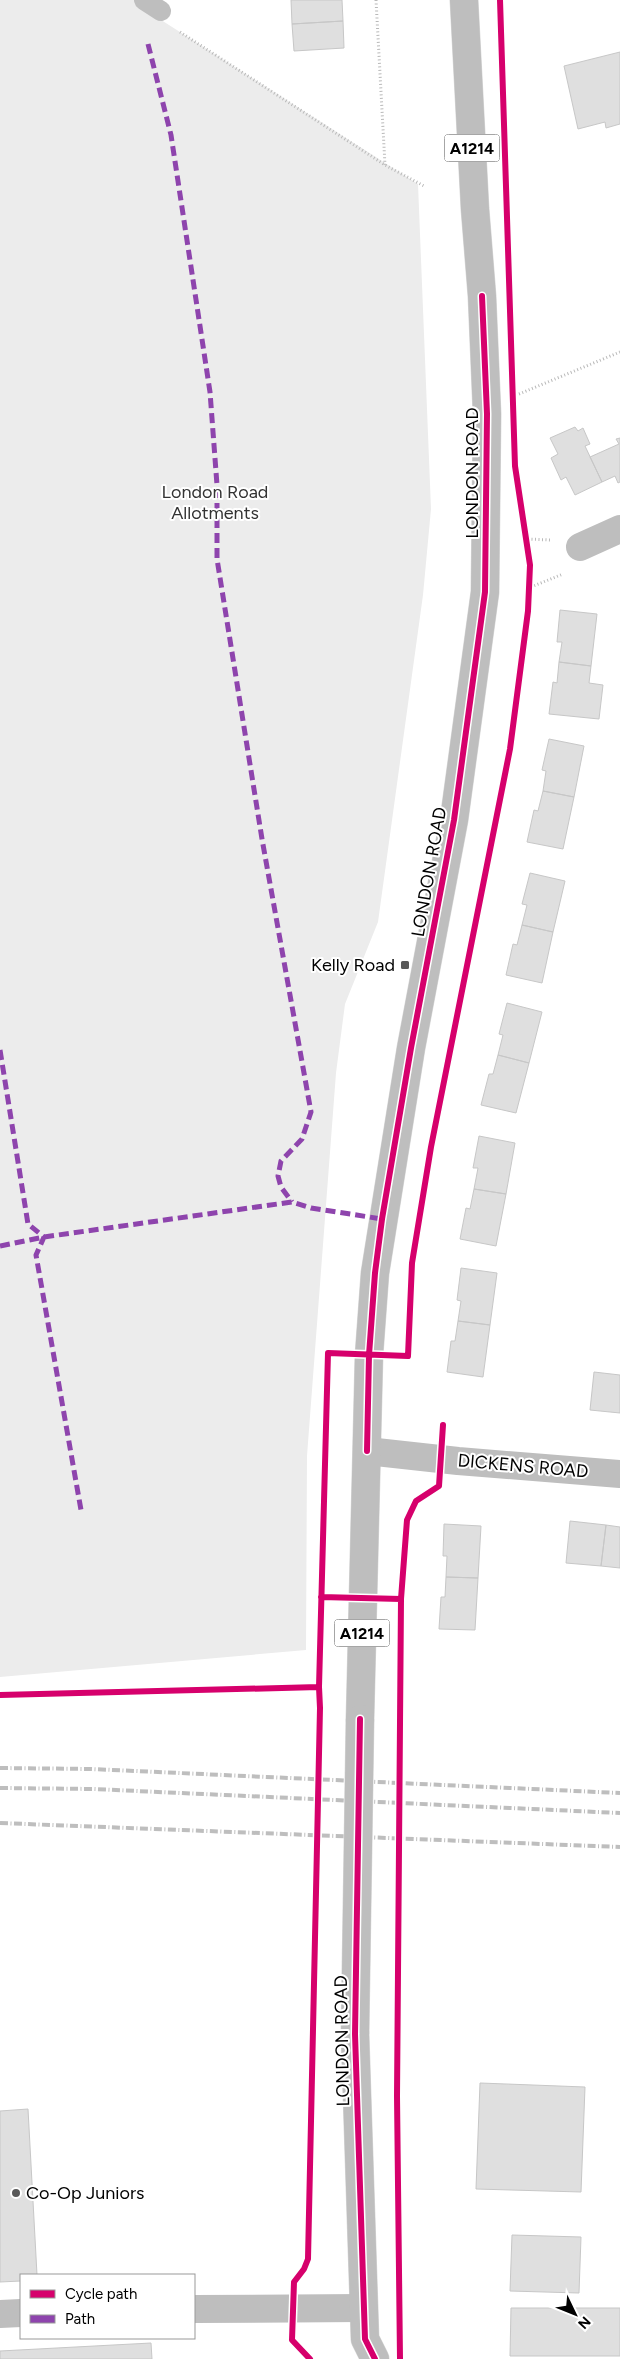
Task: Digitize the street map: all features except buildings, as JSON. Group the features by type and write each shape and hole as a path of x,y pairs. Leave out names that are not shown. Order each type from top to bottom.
{"main road":[{"name":"LONDON ROAD","path":"363,2352 364,2308 355,2034 360,1719 370,1355 378,1246 411,1048 454,820 486,592 487,414 482,296 475,209 464,0"},
{"path":"576,559 620,529"},
{"name":"DICKENS ROAD","path":"367,1451 458,1461 620,1474"},
{"path":"195,2309 364,2308"},
{"path":"0,2314 20,2313"}],"lane":[{"path":"144,0 161,11"}],"path":[{"path":"376,0 385,165"},
{"path":"174,28 385,165 424,186"},
{"path":"512,397 620,352"},
{"path":"531,587 576,559"}],"green space":[{"name":"London Road Allotments","path":"0,0 144,0 158,18 418,184 431,509 423,595 378,922 345,1004 336,1073 307,1456 306,1650 0,1677"}],"railway":[{"path":"0,1768 91,1769 620,1793"},
{"path":"0,1788 93,1789 620,1813"},
{"path":"0,1823 620,1847"}],"marked path":[{"path":"148,44 171,135 210,392 217,485 217,559 262,839 311,1112 302,1139 281,1161 278,1176 281,1187 292,1202"},
{"path":"0,1050 28,1224 44,1237 36,1255 81,1510"},
{"path":"0,1246 44,1237 292,1202 311,1208 382,1219"}],"cycle path":[{"path":"310,2359 292,2340 294,2282 304,2269 308,2259 319,1687 328,1353 408,1356 412,1263 431,1147 510,749 528,611 530,565 515,466 500,0"},
{"path":"367,1451 369,1355 375,1273 382,1219 411,1048 454,820 485,592 487,414 482,296"},
{"path":"400,2359 397,2096 401,1599 407,1520 416,1501 439,1486 443,1425"},
{"path":"321,1597 401,1599"},
{"path":"0,1695 319,1687"},
{"path":"360,1719 355,2034 365,2339 375,2359"}],"place":[{"name":"Kelly Road","path":"405,965"},
{"name":"Co-Op Juniors","path":"16,2193"}]}
